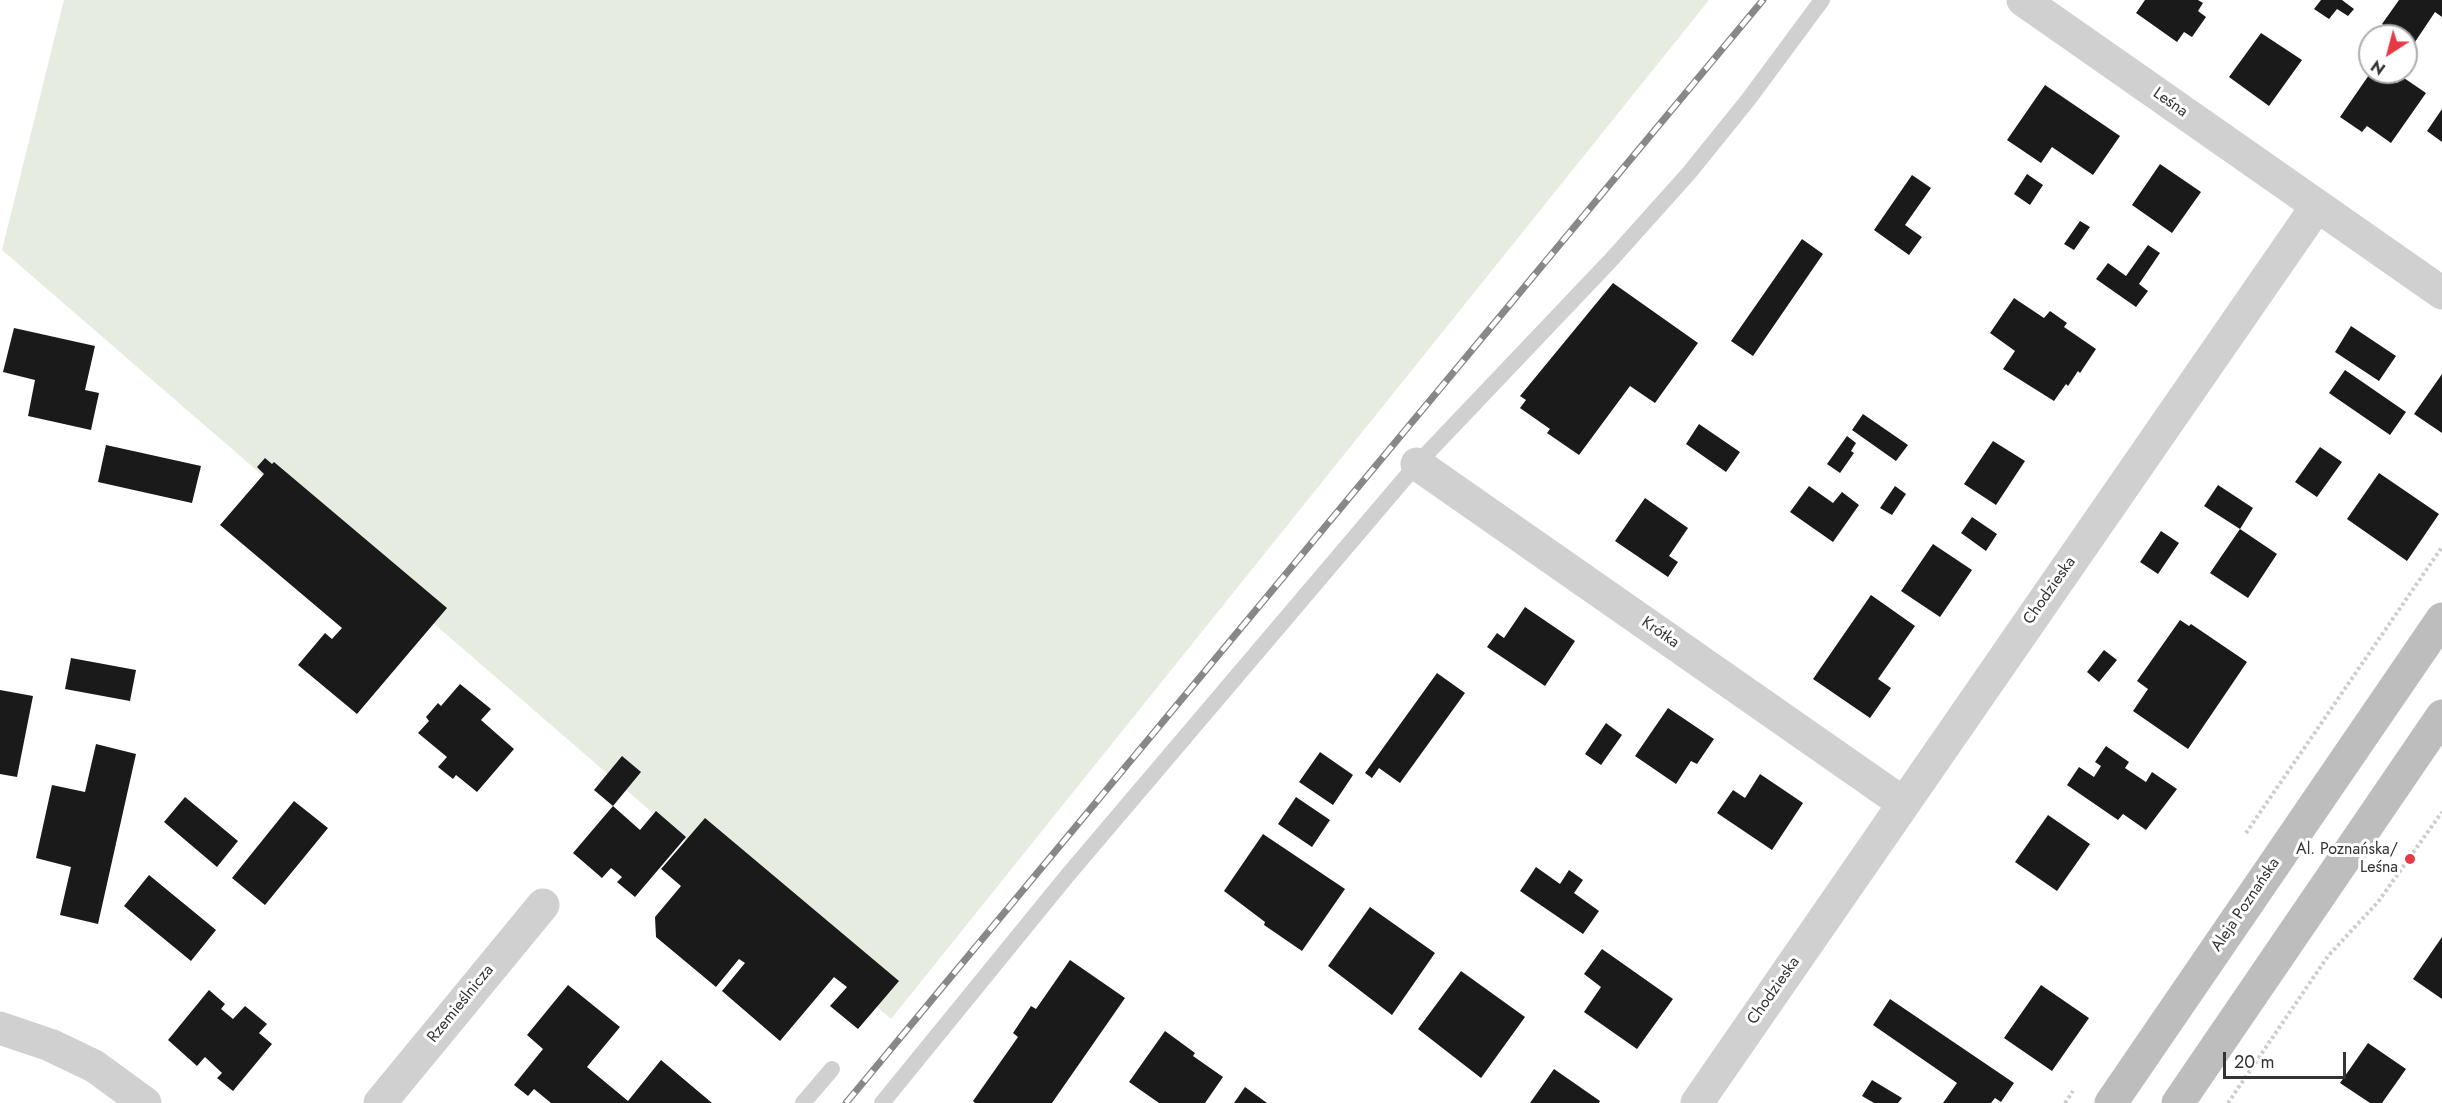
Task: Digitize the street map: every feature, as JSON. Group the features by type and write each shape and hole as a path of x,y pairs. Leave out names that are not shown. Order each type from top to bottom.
{"main road":[{"name":"Aleja Poznańska","path":"2111,1103 2442,619"},
{"path":"2178,1103 2442,716"}],"street":[{"name":"Leśna","path":"2023,0 2317,206"},
{"path":"2317,206 2442,293"},
{"name":"Chodzieska","path":"1697,1103 2317,206"},
{"name":"Krótka","path":"1417,464 1903,803"},
{"name":"Rzemieślnicza","path":"380,1103 543,905"},
{"path":"0,1028 50,1045 94,1066 145,1103"}],"lane":[{"path":"882,1103 1067,876 1417,464 1611,260 1689,173 1748,100 1822,0"},
{"path":"803,1103 832,1069"}],"path":[{"path":"2228,1103 2328,956 2378,902 2442,812"}],"shaded area":[{"path":"64,0 1709,0 891,1019 2,250"}],"building":[{"path":"2145,0 2198,0 2203,3 2198,11 2206,17 2192,37 2184,32 2177,42 2136,13"},
{"path":"2321,0 2342,0 2354,9 2348,16 2337,9 2329,19 2314,9"},
{"path":"2399,0 2442,0 2442,17 2435,12 2418,38 2418,24 2382,24"},
{"path":"2261,33 2302,60 2269,106 2229,77"},
{"path":"2363,84 2413,84 2426,93 2391,143 2367,126 2362,132 2340,117"},
{"path":"2045,85 2120,136 2093,175 2052,147 2041,163 2007,140"},
{"path":"2442,109 2442,142 2427,131"},
{"path":"2160,164 2201,192 2172,233 2132,205"},
{"path":"2027,174 2043,185 2030,205 2014,194"},
{"path":"1912,175 1931,188 1905,225 1922,237 1909,255 1874,230"},
{"path":"2080,221 2090,227 2074,250 2064,244"},
{"path":"1802,239 1823,254 1753,356 1731,341"},
{"path":"2148,245 2160,253 2139,284 2148,291 2136,307 2096,279 2108,263 2126,276"},
{"path":"1613,283 1698,343 1655,403 1630,386 1579,455 1547,433 1550,429 1520,408 1526,400 1520,396"},
{"path":"2014,298 2044,318 2050,311 2067,323 2064,327 2096,349 2080,373 2078,371 2054,401 2003,369 2015,351 1990,333"},
{"path":"2351,326 2396,356 2379,381 2335,352"},
{"path":"14,328 95,346 85,390 99,393 91,430 28,416 35,380 3,372"},
{"path":"2345,370 2406,412 2390,435 2329,393"},
{"path":"2442,374 2442,433 2414,414"},
{"path":"1863,414 1908,445 1896,461 1852,430"},
{"path":"1699,424 1740,452 1726,472 1686,444"},
{"path":"1847,436 1856,443 1851,451 1854,453 1840,473 1827,464"},
{"path":"1993,441 2025,461 1996,505 1964,484"},
{"path":"106,445 201,466 192,503 98,482"},
{"path":"2320,447 2342,462 2317,497 2295,482"},
{"path":"265,458 272,464 274,462 447,608 357,714 298,665 325,633 332,639 342,628 220,525 264,474 257,467"},
{"path":"2379,473 2439,514 2407,561 2347,519"},
{"path":"2218,485 2253,508 2240,529 2204,506"},
{"path":"1809,486 1833,503 1842,492 1859,505 1833,542 1790,512"},
{"path":"1895,486 1906,494 1892,515 1880,508"},
{"path":"1645,498 1688,528 1669,556 1678,562 1668,577 1615,541"},
{"path":"1972,517 1997,534 1986,551 1961,533"},
{"path":"2240,529 2277,554 2248,598 2210,573"},
{"path":"2161,531 2179,543 2158,574 2140,562"},
{"path":"1933,544 1972,570 1940,617 1901,591"},
{"path":"1871,595 1915,626 1878,679 1891,688 1870,718 1813,679"},
{"path":"1525,607 1575,641 1545,686 1487,647 1497,633 1504,638"},
{"path":"2180,620 2189,626 2191,624 2247,662 2188,749 2133,711 2148,689 2137,681"},
{"path":"2104,650 2117,660 2099,682 2087,672"},
{"path":"71,658 136,670 130,701 65,689"},
{"path":"1437,673 1465,693 1400,783 1379,768 1372,778 1365,773"},
{"path":"460,684 491,709 481,720 514,749 477,792 456,775 453,779 438,767 447,757 418,733 429,721 426,717 438,703 441,706"},
{"path":"0,690 33,696 17,777 0,774"},
{"path":"1668,708 1714,739 1697,764 1691,761 1676,784 1635,756"},
{"path":"1606,723 1622,735 1601,765 1585,754"},
{"path":"96,744 136,754 98,924 60,915 71,867 36,858 52,785 85,792"},
{"path":"2106,746 2129,762 2125,768 2146,782 2152,772 2177,789 2146,830 2123,814 2118,820 2067,785 2079,767 2094,777 2101,766 2095,762"},
{"path":"1320,752 1353,775 1333,805 1299,782"},
{"path":"622,756 641,772 613,806 594,790"},
{"path":"1760,774 1803,803 1772,850 1717,813 1733,790 1745,798"},
{"path":"185,797 238,841 217,867 164,822"},
{"path":"1296,797 1330,820 1312,847 1278,824"},
{"path":"294,801 328,828 265,905 232,878"},
{"path":"613,806 640,830 656,811 686,837 635,897 617,882 622,877 611,868 602,878 573,853"},
{"path":"2048,815 2090,844 2057,891 2015,862"},
{"path":"705,818 899,981 858,1029 830,1006 847,987 834,977 780,1041 722,991 745,963 739,959 716,987 656,937 655,917 681,886 661,869"},
{"path":"1263,834 1345,889 1302,951 1264,925 1265,922 1224,891"},
{"path":"1536,867 1560,884 1569,870 1583,880 1574,893 1599,911 1583,934 1520,891"},
{"path":"149,875 216,930 191,961 124,906"},
{"path":"1370,907 1435,953 1392,1015 1328,966"},
{"path":"2442,937 2442,999 2413,979"},
{"path":"1602,949 1673,999 1637,1049 1584,1012 1601,987 1584,974"},
{"path":"1070,960 1125,998 1052,1103 975,1103 973,1101 1018,1037 1013,1033 1031,1006 1036,1009"},
{"path":"1461,971 1525,1017 1481,1078 1418,1029"},
{"path":"568,985 620,1027 587,1067 628,1101 661,1060 712,1103 551,1103 534,1089 528,1096 514,1085 543,1049 527,1035"},
{"path":"2041,985 2089,1018 2052,1071 2004,1038"},
{"path":"209,990 225,1004 221,1009 233,1019 245,1006 267,1024 259,1033 272,1044 233,1091 217,1078 222,1073 205,1057 197,1066 168,1040"},
{"path":"1890,999 2014,1083 2001,1102 1995,1098 1991,1103 1943,1103 1957,1083 1873,1025"},
{"path":"1165,1031 1195,1053 1193,1056 1223,1077 1205,1103 1159,1103 1129,1082"},
{"path":"2368,1043 2406,1069 2382,1103 2370,1103 2340,1083"},
{"path":"1554,1069 1600,1101 1599,1103 1530,1103"},
{"path":"1872,1080 1902,1098 1898,1103 1874,1103 1862,1096"},
{"path":"1245,1087 1267,1103 1234,1103"}],"railway":[{"path":"846,1103 1763,0"}],"place":[{"name":"Al. Poznańska/ Leśna","path":"2410,859"}]}
